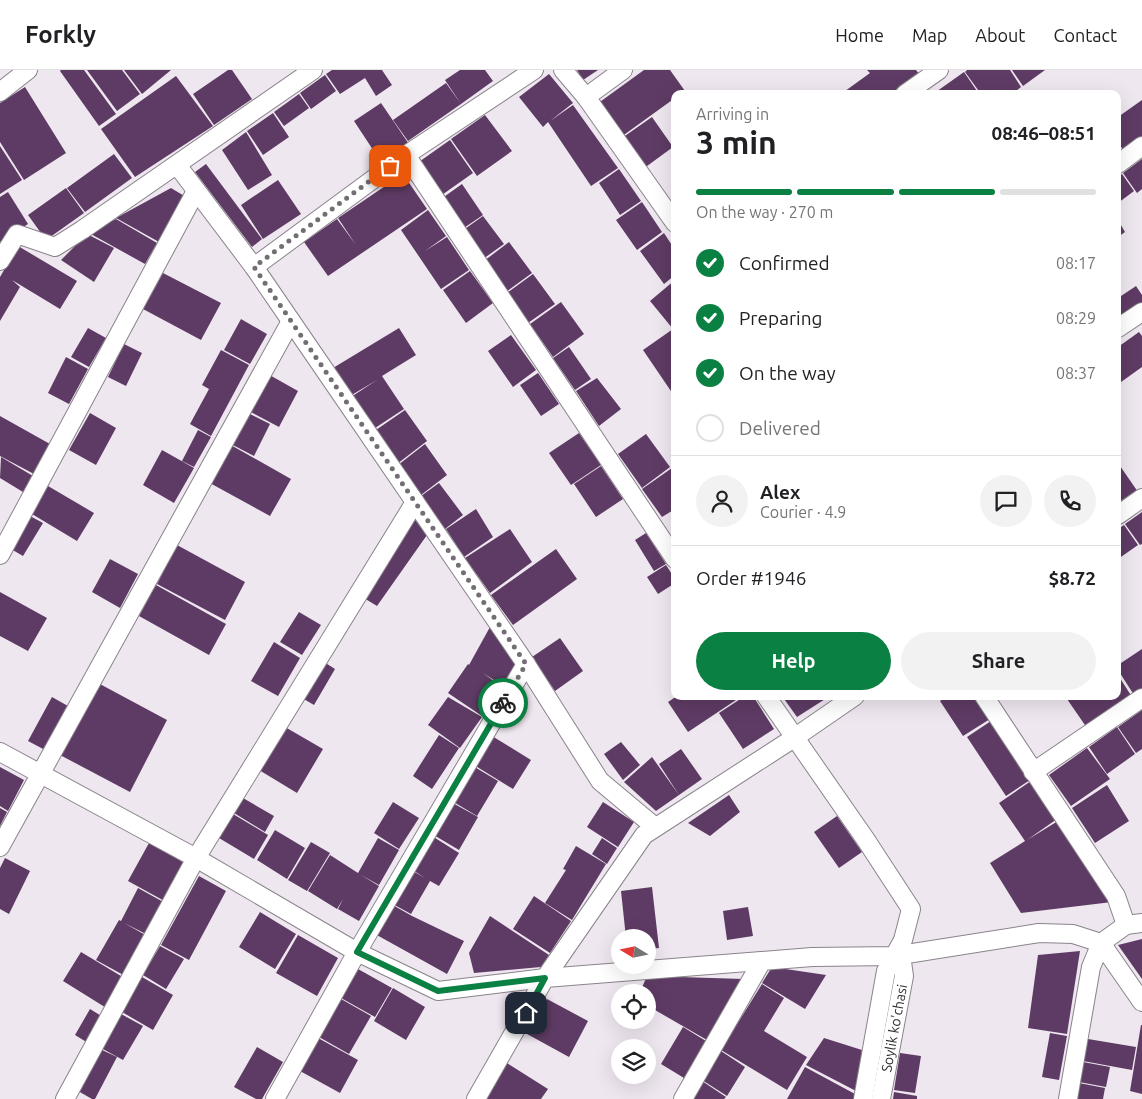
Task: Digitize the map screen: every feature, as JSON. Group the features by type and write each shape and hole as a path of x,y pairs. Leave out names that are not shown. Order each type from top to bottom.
{"street":[{"path":"0,92 28,70"},
{"path":"0,261 17,234 56,247 313,70"},
{"path":"254,267 406,154 534,70"},
{"path":"563,70 586,97 671,217"},
{"path":"586,97 624,70"},
{"path":"911,90 939,70"},
{"path":"1121,162 1142,146"},
{"path":"406,154 671,553"},
{"path":"177,165 254,267 526,664 600,781 655,827"},
{"path":"0,555 196,191"},
{"path":"1121,326 1142,312"},
{"path":"0,847 291,321"},
{"path":"1121,514 1142,498"},
{"path":"65,1099 196,858 415,502"},
{"path":"275,1099 357,952 526,664"},
{"path":"1032,772 1142,698"},
{"path":"769,700 866,840 911,909 897,956 886,971 863,1099"},
{"path":"476,1099 545,978 644,835 849,700"},
{"path":"987,700 1032,772 1134,924 1101,943 1091,967 1068,1099"},
{"path":"0,752 196,858 357,952 438,991 545,978 812,956 897,956 1040,933 1073,934 1101,943 1142,1002"},
{"name":"Soylik ko'chasi","path":"881,1099 904,976 897,956"},
{"path":"683,1099 762,961"}],"building":[{"path":"61,70 84,70 116,114 99,126"},
{"path":"87,70 122,70 140,94 117,111"},
{"path":"124,70 171,70 142,94"},
{"path":"228,70 232,70 252,99 214,125 193,94"},
{"path":"332,70 382,70 392,85 376,96 365,78 340,94 326,74"},
{"path":"460,70 485,70 493,81 461,104 445,80"},
{"path":"577,70 598,70 583,80"},
{"path":"644,70 670,70 684,90 671,90 671,101 621,137 597,104"},
{"path":"867,70 916,70 920,75 899,90 847,90 870,73"},
{"path":"967,70 1010,70 1021,87 1017,90 978,90 965,72"},
{"path":"1012,70 1045,70 1023,86"},
{"path":"964,72 976,90 939,90"},
{"path":"549,74 573,103 550,121 573,105 618,168 591,186 548,122 543,127 519,97"},
{"path":"325,75 336,91 311,109 300,93"},
{"path":"176,76 213,126 135,177 101,129"},
{"path":"446,83 461,104 408,141 393,120"},
{"path":"25,87 66,153 24,180 0,142 0,103"},
{"path":"299,94 309,108 284,126 274,112"},
{"path":"1142,100 1142,137 1123,150 1121,147 1121,115"},
{"path":"381,103 411,147 383,165 354,121"},
{"path":"273,113 289,137 263,155 247,131"},
{"path":"485,115 512,151 477,176 451,139"},
{"path":"652,117 671,144 671,148 643,169 622,138"},
{"path":"246,132 272,175 248,190 222,150"},
{"path":"450,140 473,173 439,197 416,164"},
{"path":"0,146 22,180 0,194"},
{"path":"114,154 132,178 85,212 67,188"},
{"path":"1142,159 1142,189 1137,193 1123,173"},
{"path":"206,164 262,239 252,247 195,172"},
{"path":"619,169 641,201 620,215 599,183"},
{"path":"403,174 427,209 328,276 304,242 337,219 356,245 338,218"},
{"path":"1121,175 1134,191 1121,201"},
{"path":"278,180 301,214 263,239 241,205"},
{"path":"462,184 483,215 461,230 441,199"},
{"path":"66,188 84,213 46,240 28,215"},
{"path":"171,188 186,197 159,242 116,218"},
{"path":"8,192 28,224 0,242 0,197"},
{"path":"642,202 662,232 637,250 616,220"},
{"path":"428,210 446,236 425,251 447,237 469,270 441,289 401,230"},
{"path":"483,216 504,244 483,259 462,231"},
{"path":"116,219 157,243 145,264 89,233"},
{"path":"1121,225 1125,232 1121,235"},
{"path":"664,233 671,244 671,278 664,284 640,251"},
{"path":"87,234 114,248 94,282 61,260"},
{"path":"509,242 532,273 506,292 484,261"},
{"path":"18,246 77,281 60,309 12,280 20,287 0,321 0,277"},
{"path":"470,271 493,303 466,323 443,290"},
{"path":"163,273 221,303 201,340 143,309"},
{"path":"533,274 555,304 528,323 507,293"},
{"path":"671,283 671,327 650,301"},
{"path":"1136,286 1142,295 1142,306 1123,319 1121,316 1121,296"},
{"path":"561,302 584,334 553,357 530,324"},
{"path":"241,319 267,334 250,364 224,350"},
{"path":"88,328 106,338 89,367 71,357"},
{"path":"399,328 416,355 382,376 404,409 372,430 351,397 377,380 350,396 333,368"},
{"path":"671,330 671,391 643,350"},
{"path":"1139,332 1142,336 1142,367 1121,382 1121,345"},
{"path":"511,335 536,370 513,387 488,351"},
{"path":"124,344 142,353 126,386 108,377"},
{"path":"569,347 591,379 575,390 553,358"},
{"path":"221,350 249,365 211,436 190,424 209,389 202,385"},
{"path":"66,357 88,369 69,404 48,393"},
{"path":"266,373 298,391 279,427 247,410"},
{"path":"538,373 559,404 541,416 520,385"},
{"path":"597,378 621,409 599,426 576,391"},
{"path":"405,410 427,441 397,464 373,432"},
{"path":"246,412 270,424 254,456 229,443"},
{"path":"90,413 116,428 96,465 69,450"},
{"path":"0,416 50,444 34,474 0,456"},
{"path":"198,430 211,437 194,467 182,461"},
{"path":"579,433 601,465 571,485 549,453"},
{"path":"646,434 670,467 642,488 618,454"},
{"path":"229,444 291,479 270,516 208,482"},
{"path":"425,444 447,475 421,495 398,465"},
{"path":"162,450 194,468 174,503 143,485"},
{"path":"1,457 33,476 23,492 0,478"},
{"path":"601,466 623,499 596,517 574,484"},
{"path":"1121,467 1138,492 1121,505"},
{"path":"671,469 671,511 662,517 642,489"},
{"path":"439,483 463,515 445,529 421,496"},
{"path":"48,486 94,513 77,541 32,514"},
{"path":"476,509 493,537 464,557 446,529"},
{"path":"409,512 427,535 377,606 359,595"},
{"path":"1142,512 1142,544 1140,545 1125,524"},
{"path":"30,516 43,523 23,556 11,549"},
{"path":"1124,525 1138,545 1121,557 1121,527"},
{"path":"510,529 532,562 490,593 465,558"},
{"path":"646,533 666,564 654,571 635,540"},
{"path":"177,545 245,582 225,620 157,584"},
{"path":"556,549 577,579 513,625 491,595"},
{"path":"110,559 138,574 120,608 92,592"},
{"path":"666,565 671,573 671,586 658,594 647,577"},
{"path":"156,585 226,624 209,655 139,616"},
{"path":"0,592 47,618 28,651 0,636"},
{"path":"299,612 321,625 302,655 280,642"},
{"path":"490,627 518,663 503,686 483,673 502,687 482,716 448,693 469,665"},
{"path":"560,638 583,671 555,691 532,657"},
{"path":"274,642 300,658 278,696 251,681"},
{"path":"1142,649 1142,689 1134,695 1121,675 1121,663"},
{"path":"324,662 335,669 314,705 302,698"},
{"path":"1121,680 1132,697 1087,728 1068,700 1121,700"},
{"path":"98,683 167,720 130,792 60,755"},
{"path":"52,697 68,706 45,750 28,741"},
{"path":"448,697 482,717 460,748 428,725"},
{"path":"671,700 736,700 688,732 668,702"},
{"path":"739,700 756,700 774,729 743,749 719,713"},
{"path":"785,700 824,700 797,717"},
{"path":"978,700 990,719 963,736 940,701"},
{"path":"1142,710 1142,749 1136,753 1118,727"},
{"path":"991,721 1030,780 1006,796 967,737"},
{"path":"285,727 323,749 297,793 259,770"},
{"path":"1117,727 1135,754 1107,774 1089,747"},
{"path":"439,735 459,748 432,789 413,776"},
{"path":"492,736 531,760 513,789 474,765"},
{"path":"621,742 640,765 623,780 604,754"},
{"path":"1087,748 1110,779 1071,806 1049,775"},
{"path":"681,749 702,779 679,795 659,764"},
{"path":"652,757 679,795 656,811 624,782"},
{"path":"473,766 498,781 477,816 452,801"},
{"path":"0,767 24,780 8,811 0,806"},
{"path":"1031,781 1057,819 1027,840 1058,821 1112,902 1021,913 990,863 1025,841 999,803"},
{"path":"1107,785 1129,821 1095,843 1072,808"},
{"path":"729,795 740,812 710,836 688,823"},
{"path":"243,798 274,816 265,832 234,813"},
{"path":"393,802 419,818 399,849 374,833"},
{"path":"451,802 478,817 459,850 432,834"},
{"path":"603,802 634,822 618,847 587,827"},
{"path":"0,808 7,812 0,826"},
{"path":"233,814 268,835 254,859 219,838"},
{"path":"837,816 862,852 839,868 814,832"},
{"path":"275,830 305,848 287,879 257,860"},
{"path":"432,836 459,853 439,886 430,881 411,914 391,903 411,870 425,878 411,869"},
{"path":"378,838 399,850 379,885 361,875 379,886 359,921 338,909 343,899 337,909 308,891 330,855 358,873"},
{"path":"602,838 617,848 607,864 592,854"},
{"path":"311,842 330,853 307,891 288,880"},
{"path":"149,843 188,865 168,903 128,881"},
{"path":"576,846 606,864 572,920 545,903 566,870 563,869"},
{"path":"5,858 30,871 9,914 0,909 0,868"},
{"path":"199,876 226,891 189,960 161,945"},
{"path":"652,887 659,948 656,948 656,929 625,929 621,891"},
{"path":"138,888 167,904 150,936 124,923 149,937 127,977 96,960 119,920 121,921"},
{"path":"534,896 571,921 550,953 513,929"},
{"path":"391,904 464,941 447,974 375,934"},
{"path":"748,907 753,936 727,940 723,911"},
{"path":"260,912 296,934 275,969 239,947"},
{"path":"490,916 549,955 541,967 474,973 469,953"},
{"path":"298,935 338,958 317,996 276,973"},
{"path":"1142,939 1142,979 1118,945"},
{"path":"160,946 184,959 166,989 143,975"},
{"path":"1080,951 1067,1034 1028,1028 1038,955"},
{"path":"81,952 126,979 108,1009 63,981"},
{"path":"772,967 826,975 805,1009 762,983"},
{"path":"358,969 392,988 375,1017 341,998"},
{"path":"647,976 744,979 707,1040 656,1011 656,984 644,984"},
{"path":"142,977 173,995 153,1030 122,1012"},
{"path":"762,984 784,998 764,1031 807,1057 787,1090 721,1050"},
{"path":"393,988 425,1007 406,1040 374,1021"},
{"path":"341,999 371,1016 349,1054 319,1037"},
{"path":"547,999 588,1021 569,1057 527,1034"},
{"path":"90,1009 103,1017 88,1043 75,1035"},
{"path":"121,1014 143,1026 123,1060 101,1048"},
{"path":"1142,1025 1142,1094 1130,1091"},
{"path":"683,1027 706,1041 684,1078 661,1064"},
{"path":"1050,1033 1067,1036 1059,1080 1042,1077"},
{"path":"318,1038 358,1060 340,1093 300,1071"},
{"path":"824,1038 862,1050 856,1091 806,1065"},
{"path":"1088,1039 1136,1047 1132,1070 1083,1061"},
{"path":"257,1047 283,1062 262,1099 256,1099 234,1087"},
{"path":"100,1049 117,1057 95,1099 92,1099 78,1091"},
{"path":"721,1051 745,1067 727,1096 702,1080"},
{"path":"900,1053 921,1056 915,1093 894,1090"},
{"path":"1083,1062 1110,1067 1106,1087 1079,1082"},
{"path":"507,1063 548,1089 541,1099 485,1099"},
{"path":"805,1067 855,1094 854,1099 787,1099"},
{"path":"702,1081 726,1097 724,1099 691,1099"},
{"path":"1079,1083 1105,1088 1103,1099 1076,1099"},
{"path":"894,1092 917,1096 917,1099 893,1099"}],"waterway":[{"path":"886,1028 894,977"}],"way so far":[{"path":"390,166 254,267 526,664 503,703"}],"route":[{"path":"503,703 357,952 438,991 545,978 526,1013"}]}
